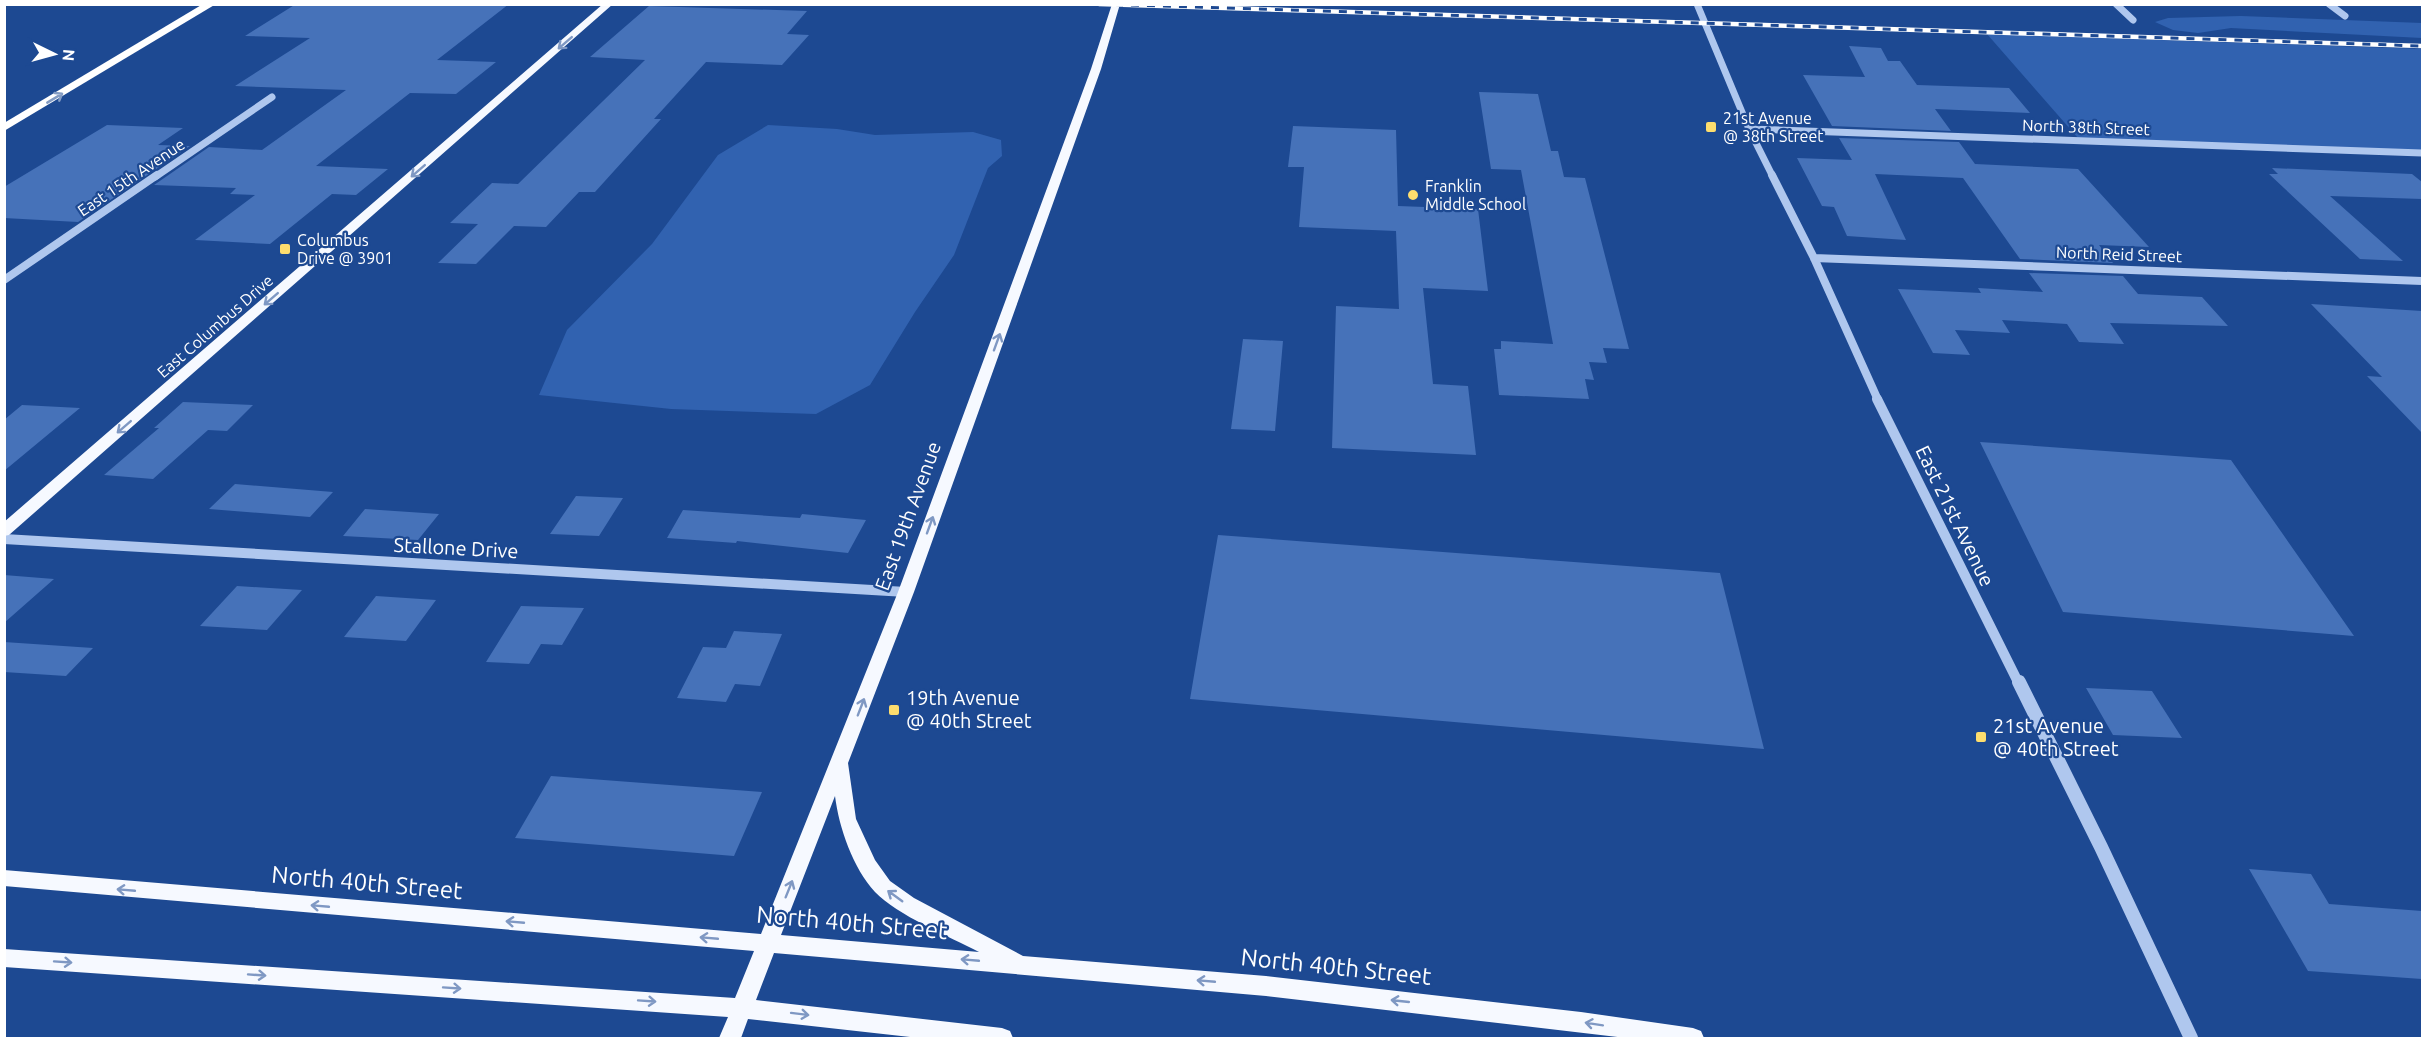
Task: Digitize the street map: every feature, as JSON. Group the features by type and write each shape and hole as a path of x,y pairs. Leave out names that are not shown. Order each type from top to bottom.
{"highway":[{"path":"4,128 211,4"}],"main road":[{"name":"East Columbus Drive","path":"4,531 609,4"},
{"name":"East 19th Avenue","path":"730,1038 906,592 1096,69 1116,4"},
{"path":"840,763 847,819 867,865 883,887 907,904 1020,964"},
{"name":"North 40th Street","path":"4,878 1266,986 1581,1022 1693,1038"},
{"path":"4,958 742,1008 1002,1038"}],"street":[{"name":"East 21st Avenue","path":"1697,4 1749,129 1814,258 1879,402 2101,847 2191,1038"},
{"path":"2116,4 2133,20"},
{"path":"2329,4 2345,16"},
{"name":"East 15th Avenue","path":"4,280 272,97"},
{"name":"North 38th Street","path":"1749,129 2422,153"},
{"name":"North Reid Street","path":"1814,258 2422,281"},
{"name":"Stallone Drive","path":"4,539 906,592"}],"shaded area":[{"path":"2241,16 2422,23 2422,38 2231,28 2198,33 2173,30 2155,22 2168,18"},
{"path":"1987,34 2422,49 2422,151 2078,138"},
{"path":"768,125 837,129 875,135 973,132 1001,140 1002,156 988,168 954,255 915,312 870,385 816,414 671,409 539,395 567,330 652,244 718,155"}],"building":[{"path":"296,4 509,4 437,60 496,62 456,94 410,93 316,166 388,169 356,195 332,194 270,244 195,240 255,195 230,194 236,188 154,185 209,147 262,150 346,90 235,86 310,38 245,36"},
{"path":"649,6 807,11 787,34 809,35 782,65 706,62 654,119 661,119 595,192 579,192 546,227 514,226 476,264 438,263 478,224 450,223 492,183 518,184 645,60 590,57"},
{"path":"1849,46 1881,48 1888,61 1900,61 1917,85 2009,88 2030,113 1935,109 1951,131 1832,126 1803,75 1865,77"},
{"path":"1479,92 1538,94 1551,151 1558,151 1564,177 1585,178 1629,349 1603,348 1607,363 1589,362 1594,380 1585,379 1589,399 1499,395 1494,349 1501,349 1501,341 1553,344 1521,170 1491,169"},
{"path":"107,125 183,128 158,145 190,146 78,222 4,218 4,187"},
{"path":"1293,126 1396,130 1398,206 1478,209 1488,291 1423,288 1433,384 1468,386 1476,455 1332,448 1336,306 1399,309 1396,231 1299,227 1304,167 1288,167"},
{"path":"1839,138 1959,142 1975,164 2078,169 2149,247 2099,245 2113,263 2020,259 1963,178 1875,174 1906,240 1847,236 1834,207 1822,206 1797,158 1852,160"},
{"path":"2272,168 2412,174 2422,182 2422,199 2330,196 2403,261 2360,259 2269,174 2278,174"},
{"path":"2029,273 2123,276 2138,294 2202,297 2228,326 2110,323 2124,344 2079,342 2067,324 2002,320 2010,333 1955,330 1970,355 1933,353 1898,289 1981,293 1978,288 2043,292"},
{"path":"2311,304 2422,311 2422,433 2367,376 2382,377"},
{"path":"1243,339 1283,341 1275,431 1231,429"},
{"path":"183,402 253,405 227,431 208,430 153,479 104,475 159,428 154,428"},
{"path":"22,405 80,408 4,471 4,420"},
{"path":"1980,442 2231,460 2354,636 2063,612"},
{"path":"235,484 333,492 310,517 209,509"},
{"path":"576,496 623,498 599,536 550,534"},
{"path":"365,509 439,514 418,540 343,536"},
{"path":"683,510 800,518 802,514 866,520 848,553 737,541 736,543 667,538"},
{"path":"1218,535 1720,573 1764,749 1190,699"},
{"path":"4,575 54,579 4,623"},
{"path":"237,586 302,590 267,630 200,626"},
{"path":"376,596 436,600 406,641 344,637"},
{"path":"521,606 584,608 562,645 541,644 529,664 486,662"},
{"path":"734,631 782,634 760,686 735,684 726,702 677,698 703,647 726,648"},
{"path":"4,642 93,648 66,676 4,672"},
{"path":"2086,688 2152,691 2182,738 2113,735"},
{"path":"551,776 762,792 734,856 515,838"},
{"path":"2249,869 2311,874 2329,904 2422,911 2422,979 2308,971"}],"railway":[{"path":"1099,4 2422,46"}],"place":[{"name":"21st Avenue @ 38th Street","path":"1711,127"},
{"name":"Franklin Middle School","path":"1413,195"},
{"name":"Columbus Drive @ 3901","path":"285,249"},
{"name":"19th Avenue @ 40th Street","path":"894,710"},
{"name":"21st Avenue @ 40th Street","path":"1981,737"}]}
